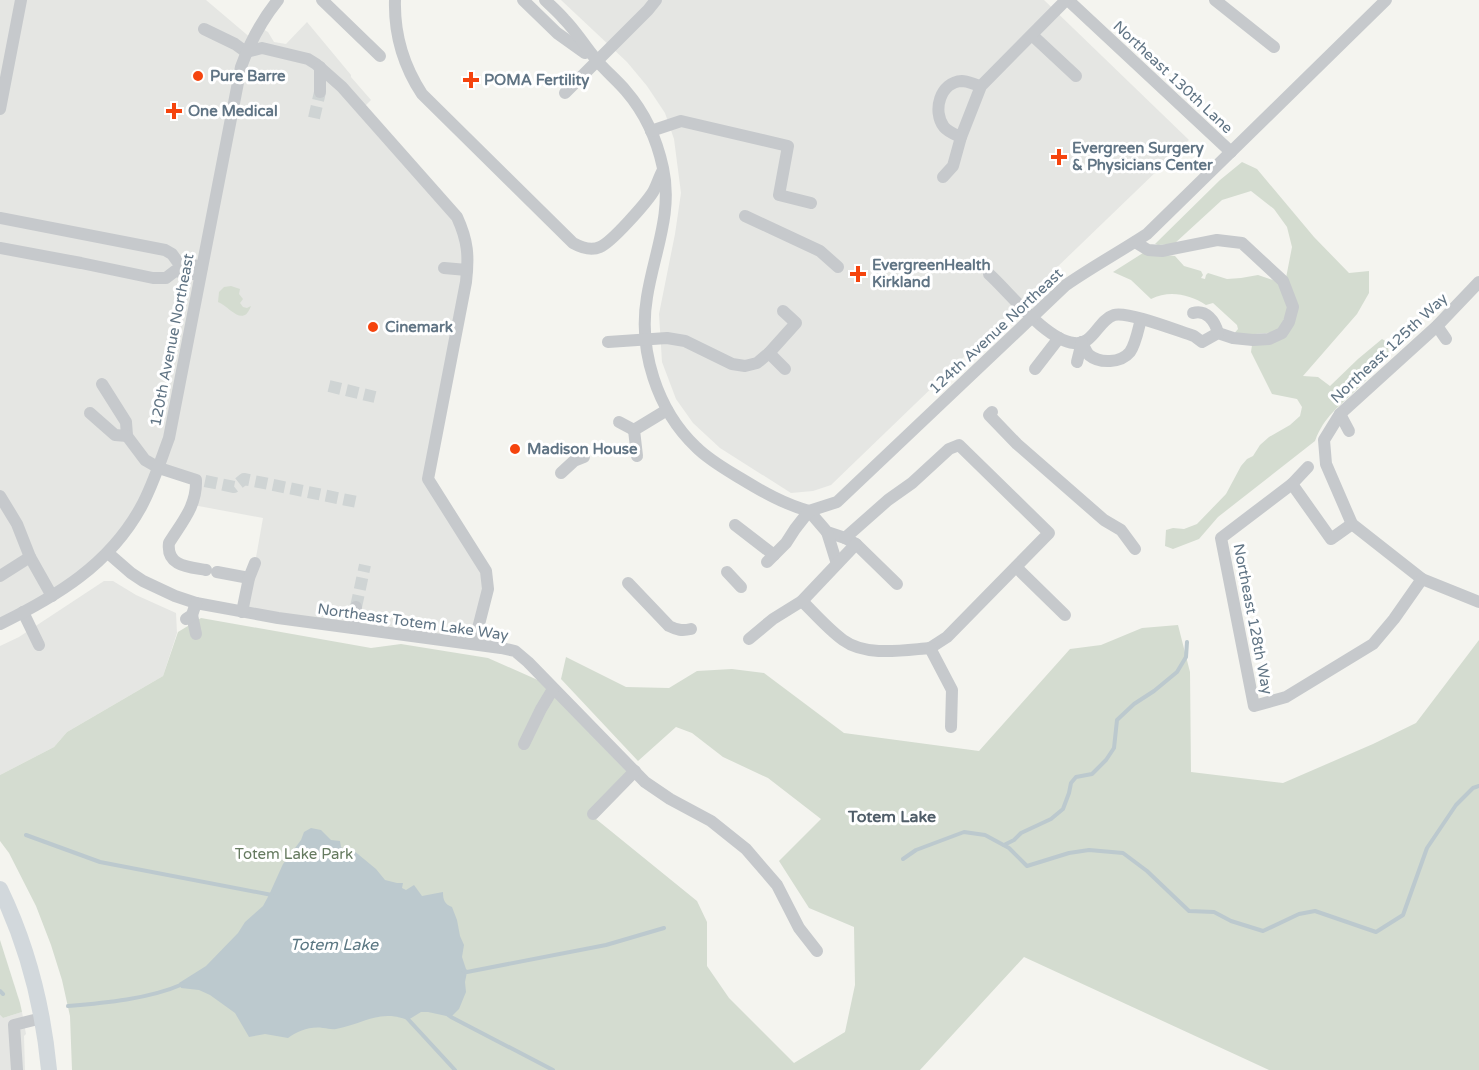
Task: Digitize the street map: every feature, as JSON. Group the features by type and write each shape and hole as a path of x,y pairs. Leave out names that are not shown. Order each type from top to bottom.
{"main road":[{"path":"0,889 26,952 42,1018 49,1070"}],"street":[{"path":"0,109 21,0"},
{"name":"120th Avenue Northeast","path":"0,624 52,596 99,563 141,507 159,468 169,438 241,67 260,24 278,0"},
{"path":"322,0 380,56"},
{"path":"395,0 399,48 412,80 422,94 573,243 592,249 605,244 649,197 663,169"},
{"path":"523,0 557,33 596,60"},
{"path":"544,0 565,19 596,60 636,104 651,131 663,169 666,196 663,229 645,310 647,351 654,381 667,410 685,436 708,458 776,499 810,511 827,532 837,564"},
{"path":"565,93 656,0"},
{"path":"943,177 953,166 961,136 981,86 1067,0"},
{"name":"Northeast 130th Lane","path":"1067,0 1231,152"},
{"path":"1215,0 1274,46"},
{"name":"124th Avenue Northeast","path":"810,511 837,502 1066,285 1088,269 1148,234 1386,0"},
{"path":"204,29 236,44 246,52 262,48 308,59 320,67 342,87 457,217 465,234 467,270 428,479 459,536 486,571 488,589 474,644"},
{"path":"1032,34 1076,76"},
{"path":"320,67 320,92"},
{"path":"961,136 951,133 944,127 939,117 938,107 941,96 953,84 962,81 981,86"},
{"path":"651,131 681,121 788,146 779,195 811,203"},
{"path":"745,216 820,251 838,267"},
{"path":"0,218 165,249 177,261 201,271"},
{"path":"989,274 1048,331 1064,341 1077,344 1090,338 1106,319 1116,315 1141,319 1194,336 1202,342 1218,333 1233,338 1269,339 1282,333 1289,322 1293,307 1283,281 1242,243 1217,240 1162,251 1148,250 1136,242"},
{"path":"0,248 153,278 165,278 175,271 201,271"},
{"path":"444,268 467,270"},
{"name":"Northeast 125th Way","path":"1352,524 1326,464 1324,440 1340,414 1437,326 1478,285"},
{"path":"608,342 667,338 685,341 732,364 745,366 757,363 769,353 798,320 783,311"},
{"path":"1193,313 1198,311 1210,318 1218,333"},
{"path":"1082,342 1090,355 1099,359 1108,361 1125,357 1131,351 1141,319"},
{"path":"1437,326 1446,339"},
{"path":"1035,369 1059,338"},
{"path":"1077,362 1082,342"},
{"path":"769,353 785,369"},
{"path":"102,384 126,423 128,435 145,460 159,468 200,480 197,487 199,506 169,543 169,552 176,562 181,565 249,578"},
{"path":"634,430 667,410"},
{"path":"992,412 989,415 1104,520 1121,530 1135,549"},
{"path":"90,413 115,435 128,435"},
{"path":"1340,414 1349,431"},
{"path":"619,422 634,430"},
{"path":"634,430 637,456"},
{"path":"749,639 802,601 837,564 850,541 888,500 912,483 949,449 959,445 1049,533 947,637 930,648 867,650 845,641 802,601"},
{"path":"561,473 574,461 584,457"},
{"path":"1308,467 1292,484 1331,539 1352,524 1422,579 1479,602"},
{"name":"Northeast 128th Way","path":"1292,484 1221,538 1254,706 1286,697 1373,644 1422,579"},
{"path":"0,496 17,524 30,557 52,596"},
{"path":"735,525 771,558 786,543 810,511"},
{"path":"827,532 850,541 897,584"},
{"name":"Northeast Totem Lake Way","path":"108,553 130,573 175,596 191,612 242,612 515,651 645,782 670,800 711,821 746,849 777,885 799,928 818,951"},
{"path":"0,576 30,557"},
{"path":"242,612 249,578 255,563"},
{"path":"1016,567 1065,615"},
{"path":"727,572 741,587"},
{"path":"628,583 659,608 669,626 683,631 691,629"},
{"path":"354,628 356,607"},
{"path":"23,612 39,645"},
{"path":"191,612 196,634"},
{"path":"930,648 952,690 951,727"},
{"path":"524,744 553,689"},
{"path":"593,814 635,771"},
{"path":"17,1070 14,1025 42,1018"}],"shaded area":[{"path":"0,0 206,0 252,39 259,27 268,32 274,42 286,44 307,22 371,100 362,109 457,217 468,258 428,479 486,571 474,644 242,612 255,563 263,518 193,505 197,487 159,468 109,553 0,624"},
{"name":"EvergreenHealth Kirkland","path":"561,0 1044,0 1189,140 831,485 813,491 791,493 720,448 693,423 676,399 662,362 659,314 681,193 674,139 665,113 647,86 627,62"},
{"path":"104,581 113,581 136,595 176,613 177,633 163,676 67,732 54,747 0,775 0,646 19,637"},
{"path":"22,1012 26,1034 24,1036 25,1070 0,1070 0,1015 3,1018"}],"green space":[{"path":"1242,162 1257,169 1314,237 1349,273 1369,271 1369,293 1357,314 1303,376 1318,377 1330,386 1382,339 1387,342 1389,354 1328,418 1315,441 1218,517 1199,539 1173,549 1165,546 1166,530 1184,529 1197,524 1226,494 1247,459 1253,456 1269,437 1290,425 1300,416 1302,407 1297,399 1272,394 1251,352 1252,345 1288,335 1286,278 1292,247 1287,227 1274,209 1251,191 1222,200 1174,244 1155,244 1220,180"},
{"path":"1143,253 1175,256 1184,266 1201,271 1203,275 1201,278 1205,279 1208,273 1227,279 1258,275 1279,282 1288,310 1278,332 1232,336 1238,329 1237,325 1213,303 1206,305 1179,294 1151,299 1131,280 1113,272"},
{"path":"231,286 240,289 239,294 243,299 240,303 243,307 251,306 244,315 236,314 218,302 219,292 224,287"},
{"name":"Totem Lake Park","path":"201,618 371,648 401,644 488,658 540,681 633,778 596,819 697,901 707,922 707,966 729,998 794,1063 845,1032 855,985 854,927 809,908 779,861 821,819 768,778 723,757 692,733 676,727 638,761 561,679 566,657 626,687 669,688 697,671 732,669 764,673 844,733 979,751 1070,649 1101,645 1142,628 1178,625 1190,672 1191,772 1283,783 1416,723 1479,640 1479,1070 1269,1070 1024,957 920,1070 72,1070 70,1016 51,945 36,906 9,853 0,841 0,775 54,747 67,732 163,676 178,632"},
{"path":"0,940 22,1012 3,1018 0,1015"}],"water":[{"name":"Totem Lake","path":"311,828 321,830 331,840 340,841 341,847 345,850 353,850 376,869 385,880 403,883 402,888 406,890 414,885 422,896 443,892 444,901 452,907 457,920 464,945 462,957 467,972 466,992 459,1009 451,1017 421,1012 408,1020 388,1016 372,1018 336,1029 309,1028 288,1038 265,1034 249,1037 235,1013 210,995 199,990 181,988 179,983 206,966 238,933 245,922 263,906 283,864 301,840 304,832"}],"waterway":[{"path":"1004,845 1021,833 1051,819 1063,809 1071,783 1076,777 1092,774 1114,748 1117,720 1134,704 1177,672 1186,657 1187,642"},
{"path":"903,859 916,850 964,832 985,835 1009,848 1027,866 1069,853 1089,850 1123,853 1147,871 1189,911 1214,912 1231,921 1263,931 1299,914 1315,911 1376,932 1403,915 1427,848 1456,805 1473,788 1479,786"},
{"path":"26,835 100,862 272,895"},
{"path":"463,970 467,972 606,945 664,928"},
{"path":"68,1006 141,997 183,984"},
{"path":"0,991 3,994"},
{"path":"447,1014 553,1070"},
{"path":"407,1018 455,1070"}],"tunnel":[{"path":"314,118 320,92"},
{"path":"329,386 375,397"},
{"path":"205,481 234,487 244,479 357,502"},
{"path":"356,607 365,565"}],"place":[{"name":"Pure Barre","path":"198,76"},
{"name":"POMA Fertility","path":"471,80"},
{"name":"One Medical","path":"174,111"},
{"name":"Evergreen Surgery & Physicians Center","path":"1059,157"},
{"name":"EvergreenHealth Kirkland","path":"858,274"},
{"name":"Cinemark","path":"373,327"},
{"name":"Madison House","path":"515,449"}],"district":[{"name":"Totem Lake","path":"892,816"}]}
